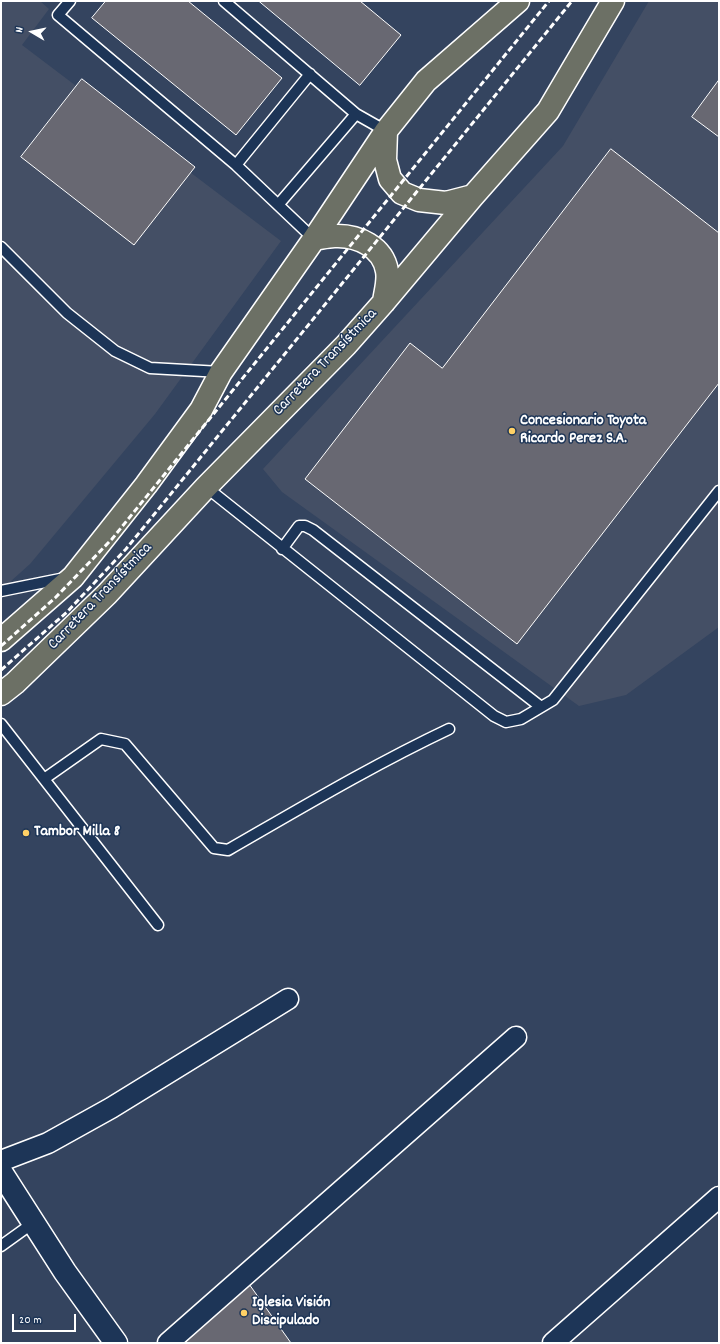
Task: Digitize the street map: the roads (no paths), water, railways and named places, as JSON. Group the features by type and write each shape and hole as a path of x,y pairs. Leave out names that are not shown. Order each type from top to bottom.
{"main road":[{"path":"1,640 73,577 146,485 201,410 221,372 314,239 386,131 426,81 518,1"},
{"name":"Carretera Transístmica","path":"1,694 15,683 107,594 206,487 346,345 473,196 548,111 614,1"},
{"path":"386,131 386,166 390,178 402,193 419,200 446,203 473,196"},
{"path":"314,239 335,236 348,237 362,240 379,252 384,259 388,278 384,302"}],"street":[{"path":"1,1161 48,1143 111,1108 288,999"},
{"path":"168,1343 516,1037"},
{"path":"1,1172 33,1223 116,1343"},
{"path":"553,1343 719,1197"}],"lane":[{"path":"70,1 58,15 236,165 314,239"},
{"path":"224,1 356,114 386,131"},
{"path":"236,165 310,74"},
{"path":"278,206 356,114"},
{"path":"1,246 67,313 115,351 150,368 221,372"},
{"path":"206,487 282,549 494,716 506,722 521,719 553,700 719,491"},
{"path":"282,549 299,526 304,526 313,530 541,707"},
{"path":"1,591 73,577"},
{"path":"1,724 158,925"},
{"path":"44,779 101,739 125,744 214,848 228,850 413,746 449,729"},
{"path":"1,1246 33,1223"}],"railway":[{"path":"1,646 55,598 112,539 549,1"},
{"path":"1,670 67,612 126,549 572,1"}],"place":[{"name":"Concesionario Toyota Ricardo Perez S.A.","path":"512,431"},
{"name":"Tambor Milla 8","path":"26,833"},
{"name":"Iglesia Visión Discipulado","path":"244,1313"}]}
